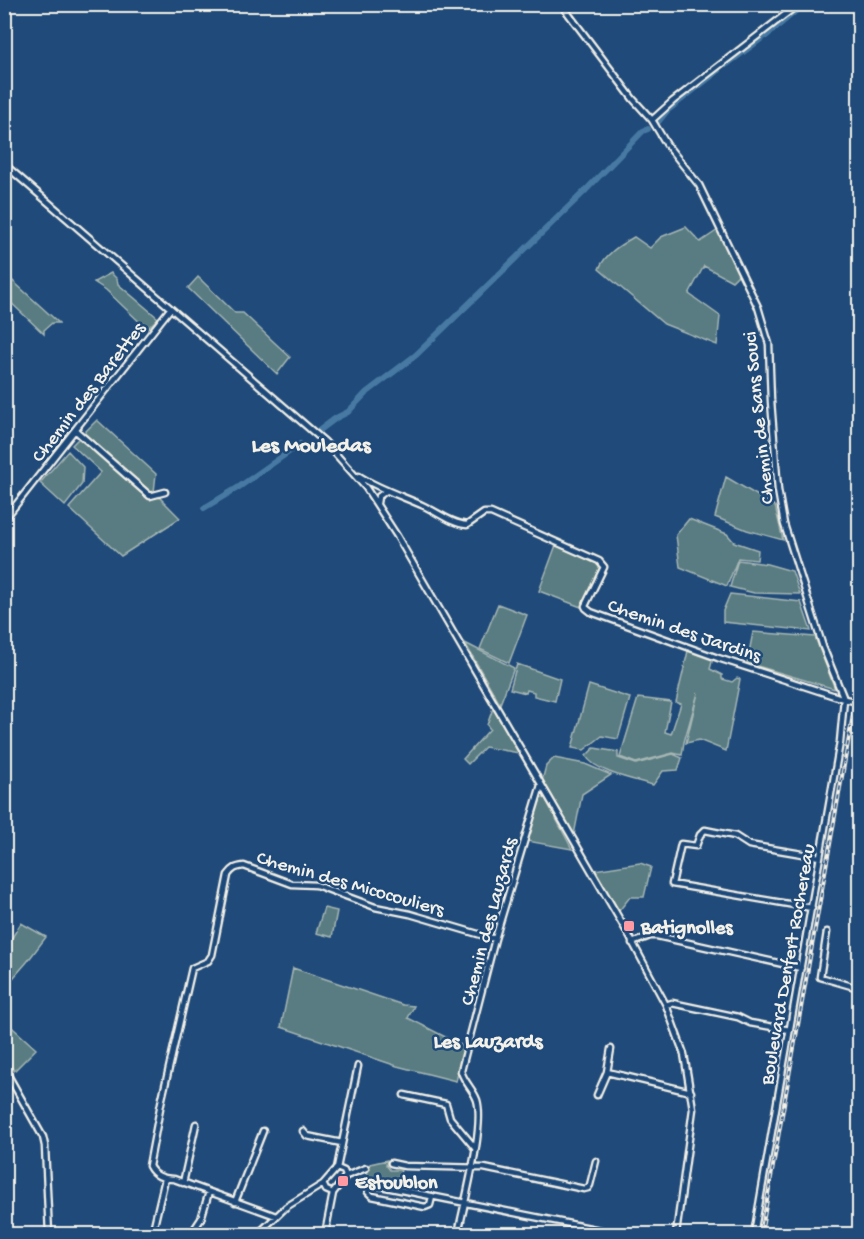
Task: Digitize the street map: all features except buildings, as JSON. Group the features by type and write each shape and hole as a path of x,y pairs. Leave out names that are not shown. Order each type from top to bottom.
{"street":[{"name":"Chemin de Sans Souci","path":"561,4 688,170 704,195 748,286 765,328 771,359 771,401 778,490 784,524 824,647 844,699"},
{"path":"652,120 673,101 798,4"},
{"path":"4,164 325,442 377,503 467,655 666,1005 684,1054 693,1109 676,1234"},
{"name":"Chemin des Barettes","path":"4,520 170,309"},
{"path":"75,430 150,496 165,492"},
{"name":"Chemin des Jardins","path":"354,474 386,491 464,525 484,513 491,513 599,561 604,567 585,606 591,612 718,658 844,699"},
{"path":"377,503 378,497 386,491"},
{"path":"844,699 860,702"},
{"name":"Boulevard Denfert Rochereau","path":"754,1234 840,742 844,699"},
{"name":"Chemin des Lauzards","path":"458,1234 479,1125 477,1100 461,1071 495,939 541,786"},
{"path":"812,908 672,884 681,844 696,846 700,835 705,830 735,836 749,845 820,857"},
{"name":"Chemin des Micocouliers","path":"165,1179 152,1171 149,1161 192,968 207,961 212,955 228,875 237,867 254,869 292,884 316,885 375,907 410,914 495,939"},
{"path":"827,932 820,977 855,987 860,995"},
{"path":"632,943 650,936 657,936 801,968"},
{"path":"666,1005 672,1003 738,1017 750,1023 790,1030"},
{"path":"597,1095 607,1072 611,1049"},
{"path":"258,1234 276,1216 305,1194 323,1184 337,1168 358,1066"},
{"path":"4,1068 43,1137 49,1234"},
{"path":"607,1072 691,1092"},
{"path":"404,1095 446,1104 450,1118 475,1149"},
{"path":"183,1183 196,1124"},
{"path":"235,1202 263,1131"},
{"path":"303,1131 308,1136 342,1143"},
{"path":"391,1163 405,1166 471,1167 588,1188 596,1161"},
{"path":"337,1168 344,1171 346,1176"},
{"path":"325,1234 333,1193 346,1176 366,1168"},
{"path":"152,1234 165,1179 174,1179 276,1216"},
{"path":"323,1184 326,1191 333,1193"},
{"path":"432,1197 430,1206 425,1208 372,1196 368,1192 371,1184 612,1234"},
{"path":"193,1231 201,1218 210,1192"}],"green space":[{"path":"686,227 700,242 718,230 739,274 732,281 704,266 689,294 720,316 717,345 664,324 599,269 609,254 634,237 650,248 661,237"},
{"path":"111,273 117,279 118,284 158,318 147,329 106,290 94,282"},
{"path":"4,274 59,323 52,323 44,330 44,334 5,297"},
{"path":"198,277 235,313 243,313 290,357 277,374 188,288"},
{"path":"97,420 156,474 154,492 180,518 121,556 69,508 101,472 72,445"},
{"path":"68,451 83,467 82,484 65,506 40,483"},
{"path":"726,477 775,506 783,540 747,530 715,517"},
{"path":"689,519 727,534 734,542 758,550 757,560 738,558 727,586 680,567 676,535"},
{"path":"556,545 599,564 601,570 581,607 539,591"},
{"path":"738,560 767,564 792,571 800,594 754,593 730,587"},
{"path":"730,594 801,602 811,631 723,622 723,611"},
{"path":"498,604 527,615 509,663 480,649"},
{"path":"753,632 815,637 835,689 747,663"},
{"path":"465,643 514,668 500,704"},
{"path":"688,651 713,658 710,669 722,675 722,679 732,682 737,678 740,679 726,751 699,740 686,743 698,693 682,755 673,753 636,763 620,757 638,698 671,702 665,732 671,734 681,704 676,702"},
{"path":"517,664 560,679 555,701 534,696 534,692 527,690 526,693 510,689"},
{"path":"589,685 630,698 618,739 602,736 584,750 572,748"},
{"path":"493,708 519,753 485,747 468,764 463,759 490,729 487,725"},
{"path":"594,748 618,752 618,758 636,764 673,754 682,758 678,770 663,771 653,785 616,775 598,767 586,756"},
{"path":"554,758 585,764 611,775 582,794 574,835 542,781 546,766"},
{"path":"541,798 545,798 572,849 527,841"},
{"path":"640,863 651,867 644,897 630,897 619,911 594,870"},
{"path":"324,908 337,911 332,937 316,933"},
{"path":"21,923 46,937 7,985 5,984 5,949"},
{"path":"293,968 403,1005 414,1006 408,1018 465,1047 456,1081 397,1066 281,1027"},
{"path":"4,1020 36,1049 14,1071 5,1055"},
{"path":"387,1160 386,1165 390,1170 401,1170 397,1185 366,1178 370,1164"}],"waterway":[{"path":"766,36 804,4"},
{"path":"727,64 762,38"},
{"path":"659,121 667,111 718,71"},
{"path":"320,430 348,412 366,393 416,355 586,190 643,131 648,129"},
{"path":"204,508 239,487 300,444"}],"railway":[{"path":"761,1234 860,675"}],"place":[{"name":"Batignolles","path":"629,926"},
{"name":"Estoublon","path":"343,1181"}],"district":[{"name":"Les Mouledas","path":"311,443"},
{"name":"Les Lauzards","path":"488,1040"}]}
